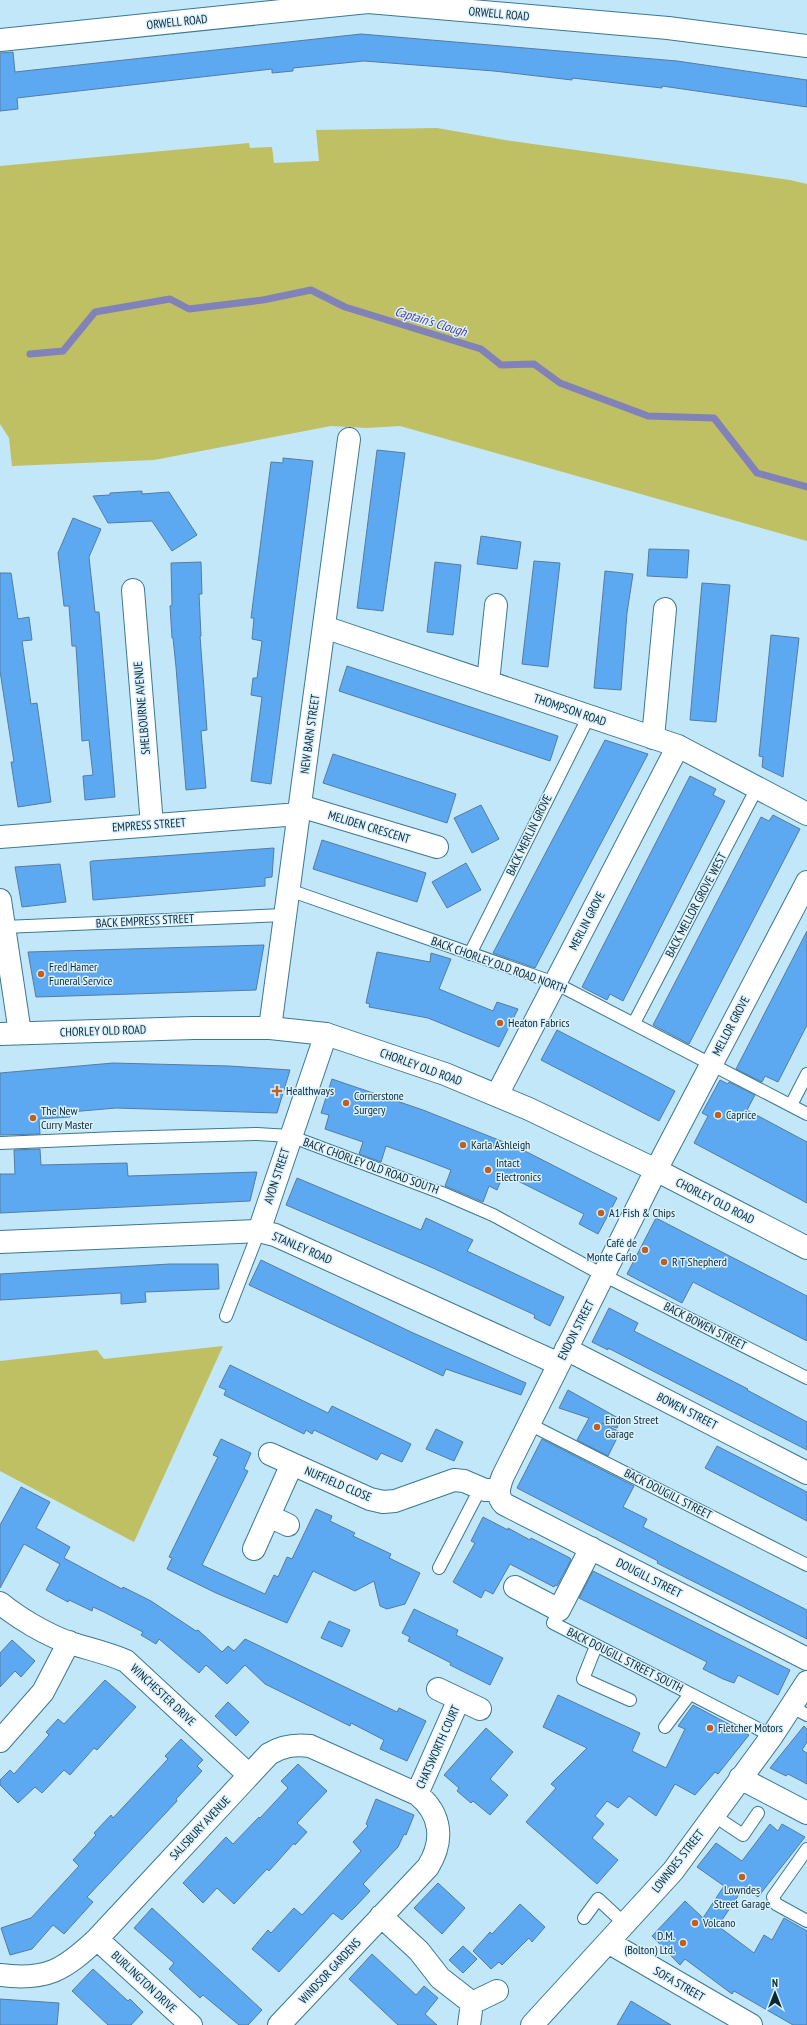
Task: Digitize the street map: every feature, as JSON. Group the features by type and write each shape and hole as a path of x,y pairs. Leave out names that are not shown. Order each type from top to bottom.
{"street":[{"name":"ORWELL ROAD","path":"0,40 368,1 668,28 807,46"},
{"name":"NEW BARN STREET","path":"270,1028 349,439"},
{"name":"SHELBOURNE AVENUE","path":"133,590 152,825"},
{"path":"488,682 496,605"},
{"path":"653,738 665,609"},
{"name":"THOMPSON ROAD","path":"324,627 678,746 807,814"},
{"name":"MERLIN GROVE","path":"496,1095 678,746"},
{"name":"EMPRESS STREET","path":"0,837 152,825 299,810"},
{"name":"MELIDEN CRESCENT","path":"299,810 438,847"},
{"name":"MELLOR GROVE","path":"656,1170 807,882"},
{"path":"1,912 10,1034"},
{"name":"CHORLEY OLD ROAD","path":"10,1034 194,1028 270,1028 326,1034 403,1059 529,1109 656,1170 807,1248"},
{"name":"AVON STREET","path":"259,1231 290,1136 326,1034"},
{"name":"ENDON STREET","path":"490,1489 503,1476 656,1170"},
{"name":"STANLEY ROAD","path":"0,1242 259,1231 275,1235 562,1356"},
{"name":"BOWEN STREET","path":"562,1356 807,1473"},
{"name":"NUFFIELD CLOSE","path":"270,1454 370,1499 383,1502 408,1498 454,1480 464,1481 490,1489"},
{"name":"NUFFIELD CLOSE","path":"254,1549 292,1464"},
{"name":"DOUGILL STREET","path":"490,1489 500,1497 504,1504 807,1659"},
{"path":"269,1516 288,1525"},
{"name":"BACK DOUGILL STREET SOUTH","path":"559,1610 591,1548"},
{"path":"514,1587 559,1610"},
{"name":"WINCHESTER DRIVE","path":"0,1603 21,1618 69,1642 113,1655 126,1661 249,1775"},
{"path":"2,1734 43,1692 69,1642"},
{"name":"LOWNDES STREET","path":"532,2025 673,1870 772,1736 800,1711 807,1682"},
{"name":"CHATSWORTH COURT","path":"438,1689 480,1709"},
{"name":"CHATSWORTH COURT","path":"417,1794 459,1699"},
{"name":"SALISBURY AVENUE","path":"0,1975 17,1977 36,1976 52,1972 75,1960 97,1939 269,1754 279,1748 298,1744 321,1750 417,1794"},
{"path":"740,1778 807,1813"},
{"name":"WINDSOR GARDENS","path":"279,2025 428,1867 438,1847 438,1834 432,1810 417,1794"},
{"path":"381,1916 419,1951 440,1978 472,2003"},
{"name":"BURLINGTON DRIVE","path":"97,1939 191,2025"},
{"name":"SOFA STREET","path":"608,1942 751,2025"},
{"path":"472,2003 497,1991"},
{"path":"469,2025 472,2003"}],"lane":[{"name":"BACK MERLIN GROVE","path":"470,954 589,716"},
{"name":"BACK MELLOR GROVE WEST","path":"634,1023 757,788"},
{"name":"BACK CHORLEY OLD ROAD NORTH","path":"289,890 555,983 807,1114"},
{"name":"BACK EMPRESS STREET","path":"1,912 285,915"},
{"path":"790,1105 807,1074"},
{"name":"BACK CHORLEY OLD ROAD SOUTH","path":"0,1143 125,1137 257,1134 290,1136 442,1193 493,1215 603,1274"},
{"name":"AVON STREET","path":"226,1316 259,1231"},
{"name":"BACK BOWEN STREET","path":"603,1274 807,1378"},
{"name":"BACK DOUGILL STREET","path":"529,1424 807,1565"},
{"name":"ENDON STREET","path":"439,1568 490,1489"},
{"name":"BACK DOUGILL STREET SOUTH","path":"559,1610 553,1623 772,1736"},
{"path":"596,1646 583,1679 630,1700"},
{"path":"665,1728 690,1694"},
{"path":"713,1815 743,1835 758,1813"},
{"path":"807,1848 774,1894 773,1900 776,1904 807,1921"},
{"path":"584,1918 598,1899 625,1924"}],"shaded area":[{"path":"437,128 505,140 790,180 807,184 807,541 400,426 367,428 331,426 154,460 12,466 9,438 0,424 0,166 249,143 250,148 272,147 274,163 319,161 316,130"},
{"path":"223,1346 134,1542 0,1471 0,1361 97,1350 104,1359"}],"building":[{"path":"361,34 677,61 807,80 807,107 662,86 662,88 572,78 572,80 494,71 364,61 293,68 293,71 272,73 272,69 17,98 18,109 0,111 0,53 13,52 15,72"},
{"path":"377,450 405,453 383,611 357,608"},
{"path":"283,458 313,461 271,784 251,781 262,697 251,695 253,678 257,678 262,641 252,639 254,618 251,618 271,462 283,463"},
{"path":"142,491 142,494 169,492 197,535 172,551 152,521 108,523 93,496 110,495 110,493"},
{"path":"73,518 101,529 89,557 95,612 99,612 115,797 85,800 83,776 93,775 89,740 82,741 76,646 72,646 69,606 64,606 58,553"},
{"path":"481,536 521,542 517,569 477,564"},
{"path":"649,549 689,550 687,578 647,576"},
{"path":"534,561 560,563 548,667 522,664"},
{"path":"201,562 202,594 199,594 200,636 207,730 201,731 206,788 186,790 176,667 172,638 170,606 172,605 171,563"},
{"path":"435,562 461,565 453,635 427,632"},
{"path":"605,571 633,574 627,613 621,690 594,688"},
{"path":"0,573 11,573 18,619 29,617 32,640 22,641 31,704 37,703 51,802 18,807 11,762 14,762 0,671"},
{"path":"702,583 730,585 716,722 690,720"},
{"path":"771,635 799,638 783,777 762,767 763,757 759,756"},
{"path":"347,666 558,736 550,761 339,691"},
{"path":"605,740 648,754 535,968 493,953"},
{"path":"333,754 456,794 447,823 323,783"},
{"path":"690,776 716,789 713,795 725,801 623,1001 610,994 607,1000 582,987"},
{"path":"481,805 499,839 472,853 454,818"},
{"path":"773,815 800,829 689,1044 653,1025 761,817 769,821"},
{"path":"322,840 426,873 417,902 313,869"},
{"path":"274,848 272,877 265,878 265,886 93,900 90,862 92,861"},
{"path":"466,863 481,890 447,908 432,882"},
{"path":"60,864 66,902 22,907 15,867"},
{"path":"807,931 807,1025 778,1082 765,1076 762,1082 736,1069"},
{"path":"264,945 256,990 36,997 28,952"},
{"path":"377,952 430,962 431,953 451,959 439,989 493,1011 497,1002 518,1009 499,1047 428,1018 369,1007 370,1004 366,1003"},
{"path":"557,1030 675,1091 659,1121 541,1060"},
{"path":"113,1063 229,1066 290,1070 277,1113 116,1108 70,1112 70,1117 39,1119 40,1134 0,1135 0,1073"},
{"path":"332,1079 423,1110 519,1148 617,1198 598,1234 579,1224 584,1214 508,1176 506,1179 502,1178 497,1190 489,1186 483,1202 445,1186 451,1170 386,1146 381,1162 359,1154 363,1142 325,1129 329,1115 321,1113"},
{"path":"720,1080 728,1084 729,1082 755,1095 747,1110 807,1142 807,1203 694,1143 708,1116 702,1113"},
{"path":"40,1149 41,1165 127,1163 128,1176 257,1172 250,1201 0,1213 0,1174 15,1174 14,1150"},
{"path":"297,1178 421,1230 426,1218 473,1240 467,1251 564,1297 550,1326 534,1318 535,1315 433,1268 286,1205"},
{"path":"656,1218 807,1296 807,1341 693,1282 682,1303 627,1274"},
{"path":"261,1260 411,1332 526,1383 521,1395 446,1369 443,1376 249,1285"},
{"path":"170,1264 218,1264 219,1289 145,1292 146,1302 121,1304 121,1293 0,1300 0,1274"},
{"path":"609,1308 638,1323 634,1331 748,1389 747,1390 807,1422 807,1450 608,1348 608,1350 592,1342"},
{"path":"230,1365 328,1413 332,1406 411,1444 402,1462 381,1453 377,1460 314,1430 312,1434 306,1430 304,1434 224,1395 226,1390 219,1387"},
{"name":"Endon Street Garage","path":"568,1390 620,1419 617,1428 602,1423 620,1432 608,1456 577,1440 589,1418 559,1408"},
{"path":"436,1429 463,1442 454,1461 426,1449"},
{"path":"221,1439 251,1453 244,1469 248,1471 202,1565 265,1594 274,1575 278,1577 287,1557 292,1559 316,1509 332,1516 330,1521 355,1533 353,1536 391,1554 389,1558 420,1573 405,1604 387,1609 380,1606 374,1581 355,1591 313,1571 287,1623 216,1593 167,1569 172,1558 169,1557 218,1457 213,1455"},
{"path":"542,1439 634,1486 623,1507 647,1519 643,1527 807,1610 807,1639 657,1563 658,1561 517,1488"},
{"path":"717,1446 807,1492 807,1521 705,1468"},
{"path":"21,1487 50,1502 36,1528 70,1547 64,1558 122,1589 123,1587 151,1601 196,1631 198,1630 222,1652 228,1646 234,1651 245,1639 397,1712 399,1708 426,1721 407,1761 380,1749 384,1740 351,1723 350,1726 265,1684 245,1665 227,1684 206,1665 199,1673 159,1639 156,1644 141,1635 143,1632 104,1612 93,1607 92,1611 69,1600 68,1602 46,1590 60,1564 24,1544 0,1588 0,1525"},
{"path":"483,1517 530,1540 531,1538 570,1558 571,1560 557,1586 555,1585 554,1587 510,1564 493,1594 485,1590 481,1598 453,1582 475,1543 471,1541"},
{"path":"593,1571 790,1670 778,1695 738,1675 734,1683 723,1679 703,1669 707,1662 579,1598"},
{"path":"414,1609 458,1630 456,1635 503,1658 490,1685 450,1665 451,1663 408,1641 410,1637 402,1633"},
{"path":"329,1621 350,1630 342,1647 321,1638"},
{"path":"12,1640 35,1661 21,1677 15,1671 0,1687 0,1653"},
{"path":"105,1680 136,1707 97,1750 94,1748 70,1775 64,1770 42,1793 35,1787 18,1803 0,1785 0,1780 10,1770 14,1774 49,1735 46,1732 58,1719 64,1724"},
{"path":"558,1695 640,1733 632,1751 666,1768 685,1729 678,1726 693,1705 749,1735 718,1774 715,1772 695,1795 675,1784 656,1816 629,1796 618,1808 607,1801 595,1816 604,1824 592,1838 618,1860 597,1884 526,1822 556,1788 551,1784 587,1748 543,1727"},
{"path":"228,1702 249,1722 236,1736 215,1716"},
{"path":"804,1726 807,1729 807,1742 802,1750 807,1753 807,1784 788,1774 786,1776 770,1768"},
{"path":"486,1728 513,1752 490,1779 508,1795 490,1815 473,1801 471,1803 457,1791 459,1788 444,1775"},
{"path":"181,1739 203,1760 197,1766 202,1771 176,1799 177,1801 87,1897 93,1902 64,1934 53,1925 32,1949 10,1955 1,1928 31,1918 79,1866 73,1860 96,1835 94,1833 111,1815 113,1818 168,1759 165,1756"},
{"path":"298,1764 327,1791 297,1823 307,1832 295,1845 294,1843 269,1871 267,1869 234,1904 217,1888 203,1903 183,1883 226,1837 233,1844 259,1817 260,1818 288,1788 281,1781"},
{"path":"376,1799 414,1815 406,1835 404,1834 398,1847 363,1884 370,1891 342,1920 333,1913 279,1972 252,1949 268,1930 271,1933 294,1908 302,1915 361,1851 353,1842 368,1826 366,1824"},
{"path":"770,1824 778,1831 782,1824 805,1837 758,1897 744,1887 718,1926 754,1953 764,1935 772,1940 784,1918 807,1931 807,2025 793,2025 734,1991 732,1994 685,1959 680,1965 652,1936 685,1901 703,1918 724,1886 697,1867 716,1843 742,1861"},
{"path":"438,1883 465,1908 442,1934 414,1908"},
{"path":"520,1904 545,1927 532,1942 529,1938 502,1965 499,1962 491,1969 473,1951 490,1932 492,1934"},
{"path":"152,1908 262,2010 248,2025 239,2025 203,1995 200,1998 169,1969 174,1963 134,1928"},
{"path":"463,1946 477,1959 463,1973 449,1960"},
{"path":"372,1954 416,1995 424,1986 438,1998 425,2014 437,2025 398,2025 349,1979"},
{"path":"93,1969 128,2001 130,1999 143,2012 131,2025 108,2025 72,1991"},
{"path":"0,1999 59,2003 57,2025 0,2025"},
{"path":"631,2001 671,2025 617,2025"}],"waterway":[{"name":"Captain's Clough","path":"30,354 63,351 95,312 170,299 189,309 263,300 311,290 345,307 481,349 501,365 534,364 560,383 648,416 714,418 757,473 807,487"}],"place":[{"name":"Fred Hamer Funeral Service","path":"41,974"},
{"name":"Heaton Fabrics","path":"500,1023"},
{"name":"Healthways","path":"277,1091"},
{"name":"Cornerstone Surgery","path":"346,1103"},
{"name":"Caprice","path":"718,1115"},
{"name":"The New Curry Master","path":"33,1118"},
{"name":"Karla Ashleigh","path":"463,1145"},
{"name":"Intact Electronics","path":"488,1170"},
{"name":"A1 Fish & Chips","path":"601,1213"},
{"name":"Café de Monte Carlo","path":"645,1250"},
{"name":"R T Shepherd","path":"664,1262"},
{"name":"Endon Street Garage","path":"597,1427"},
{"name":"Fletcher Motors","path":"710,1728"},
{"name":"Lowndes Street Garage","path":"742,1877"},
{"name":"Volcano","path":"695,1923"},
{"name":"D.M. (Bolton) Ltd.","path":"683,1943"}]}
